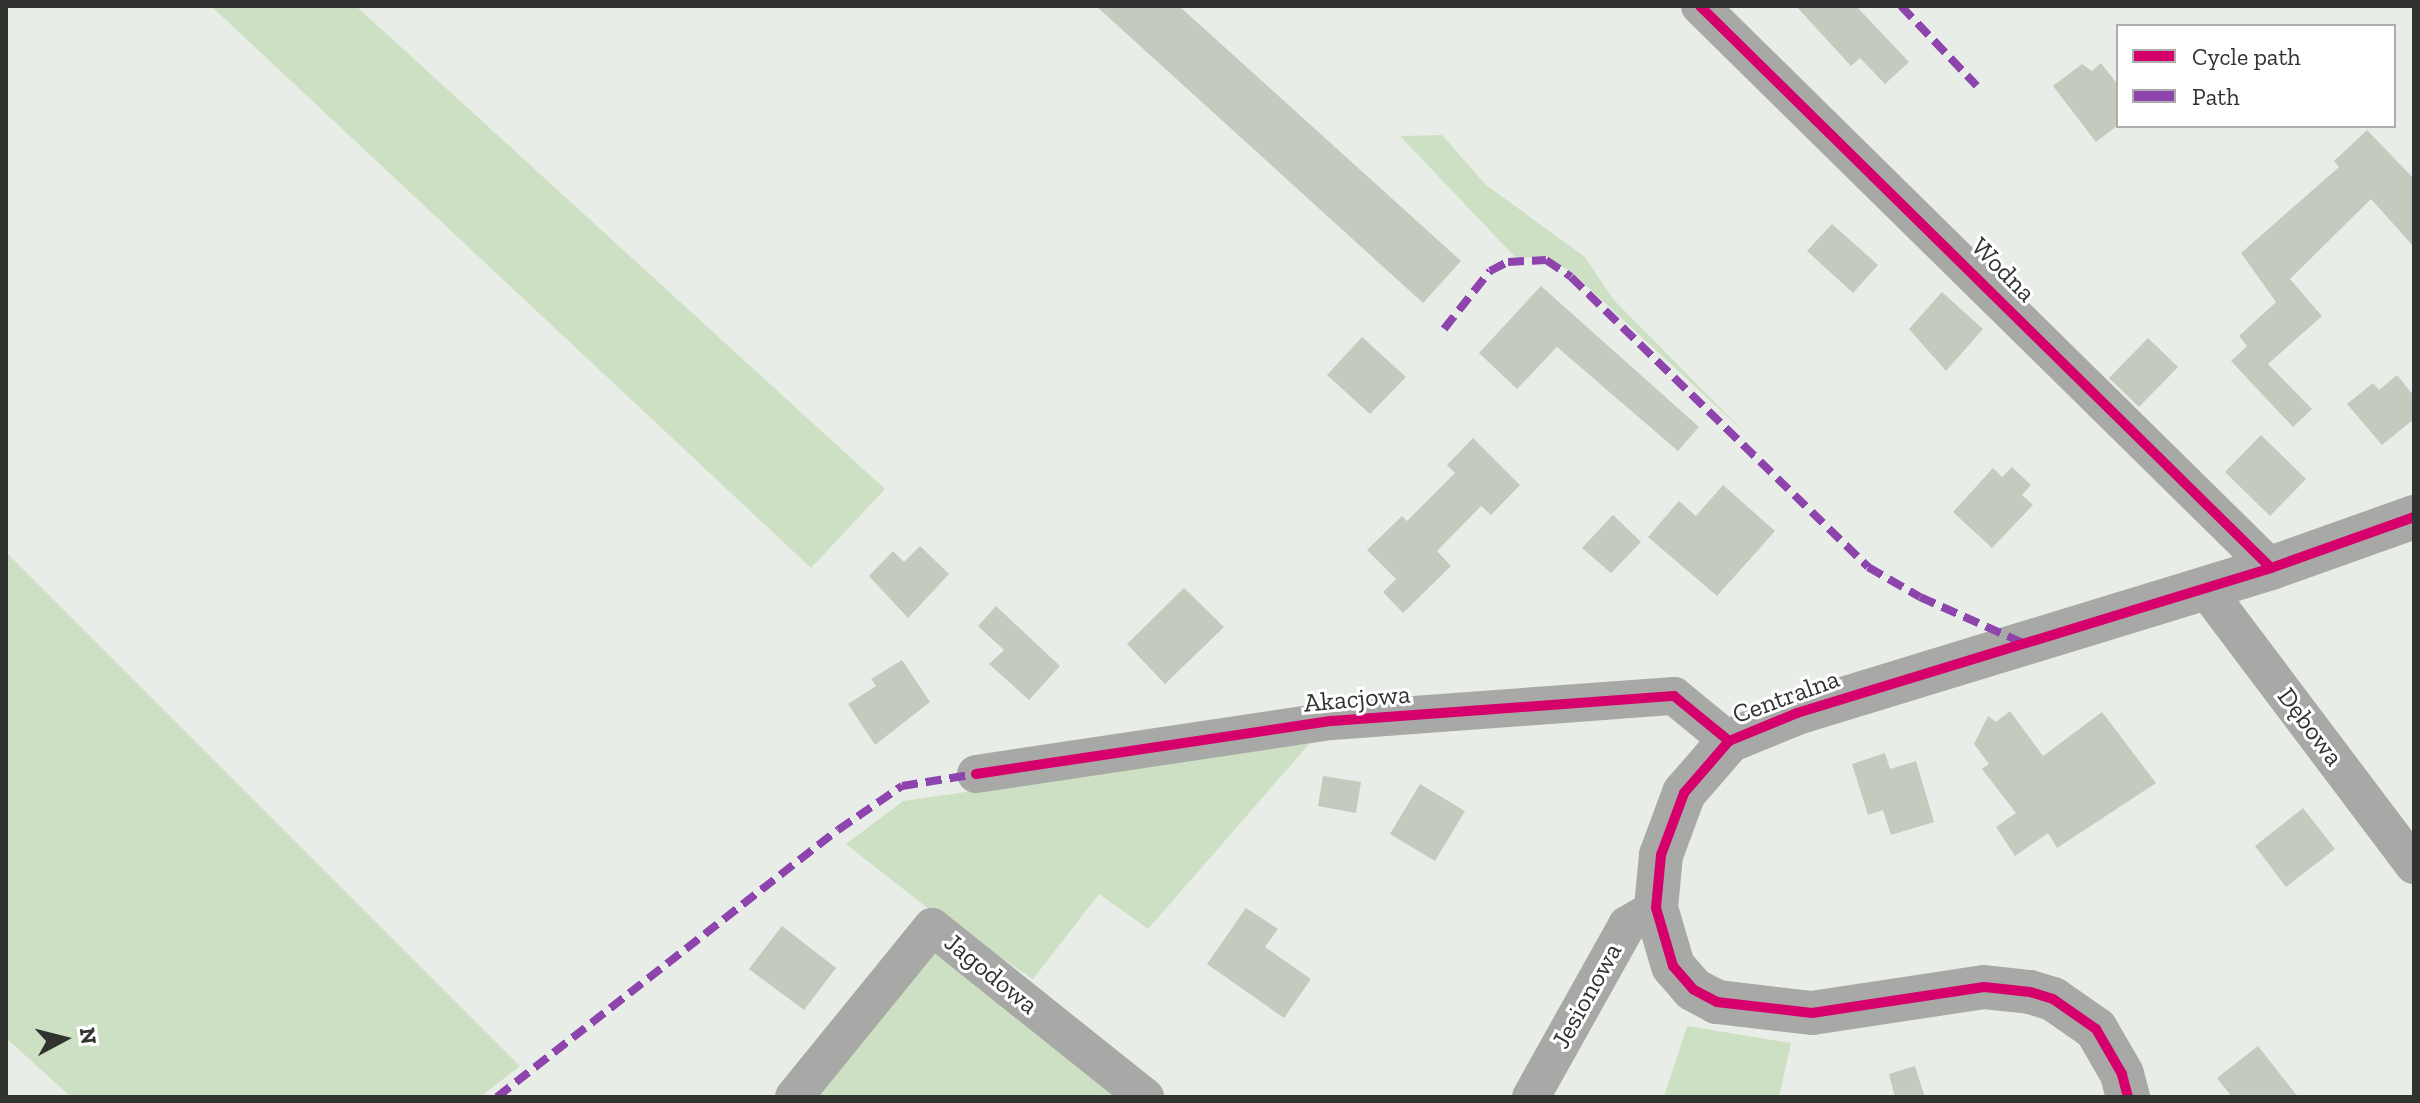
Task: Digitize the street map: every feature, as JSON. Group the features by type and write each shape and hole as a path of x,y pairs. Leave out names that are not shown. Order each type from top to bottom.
{"street":[{"name":"Wodna","path":"1700,6 2271,568"},
{"name":"Centralna","path":"2128,1097 2122,1074 2096,1029 2053,999 2030,992 1984,987 1812,1013 1717,1002 1693,989 1673,966 1656,908 1661,855 1684,793 1729,741 1797,713 2271,568 2414,517"},
{"name":"Dębowa","path":"2205,588 2414,865"},
{"name":"Akacjowa","path":"976,774 1332,721 1674,696 1729,741"},
{"name":"Jesionowa","path":"1531,1097 1627,925 1656,908"},
{"name":"Jagodowa","path":"794,1097 932,927 1145,1097"}],"green space":[{"path":"211,6 356,6 885,489 811,568"},
{"path":"1442,135 1486,185 1585,257 1613,299 1745,433 1576,276 1548,257 1516,258 1400,136"},
{"path":"6,552 520,1066 480,1097 71,1097 6,1038"},
{"path":"1310,743 1148,929 1099,894 1033,979 935,914 846,844 903,801"},
{"path":"938,946 1117,1088 1110,1097 811,1097"},
{"path":"1687,1026 1791,1043 1779,1097 1664,1097"}],"building":[{"path":"1096,6 1179,6 1461,261 1423,303"},
{"path":"1796,6 1856,6 1909,62 1885,84 1860,58 1851,66"},
{"path":"2101,63 2116,82 2116,127 2096,142 2053,86 2082,64 2092,71"},
{"path":"2367,130 2414,179 2414,247 2371,199 2290,279 2322,316 2268,364 2312,409 2293,427 2231,361 2247,346 2239,336 2276,302 2241,253 2339,167 2334,161"},
{"path":"1832,224 1878,265 1853,293 1807,251"},
{"path":"1541,286 1699,427 1678,451 1557,347 1517,389 1479,353"},
{"path":"1942,292 1983,329 1946,371 1909,329"},
{"path":"1362,337 1406,377 1370,414 1327,375"},
{"path":"2148,338 2178,367 2139,407 2109,378"},
{"path":"2397,375 2414,396 2414,419 2382,445 2347,404 2373,383 2379,390"},
{"path":"2261,435 2306,479 2270,516 2225,472"},
{"path":"1473,438 1520,485 1491,515 1481,506 1437,551 1451,566 1403,613 1383,592 1396,579 1367,550 1402,516 1407,521 1455,473 1447,465"},
{"path":"2012,467 2031,485 2022,495 2033,505 1992,548 1953,512 1993,468 2002,477"},
{"path":"1723,485 1775,531 1717,596 1648,537 1679,501 1696,516"},
{"path":"1613,515 1641,542 1611,573 1582,548"},
{"path":"920,546 949,574 908,618 869,576 893,551 904,562"},
{"path":"1184,588 1224,627 1165,684 1127,644"},
{"path":"996,606 1060,666 1029,700 989,664 1004,650 978,626"},
{"path":"902,660 930,702 875,745 848,704 876,686 871,679"},
{"path":"2010,711 2043,756 2102,712 2156,783 2057,848 2048,833 2015,856 1996,827 2016,813 1982,769 1989,764 1974,744 1988,716 1996,722"},
{"path":"1885,753 1890,769 1916,761 1934,822 1891,835 1883,810 1868,815 1852,764"},
{"path":"1323,776 1361,782 1356,813 1318,806"},
{"path":"1420,784 1465,811 1435,861 1390,834"},
{"path":"2303,808 2335,849 2286,887 2255,846"},
{"path":"1246,908 1278,929 1265,947 1311,979 1284,1018 1207,964"},
{"path":"782,926 836,968 804,1010 749,969"},
{"path":"2258,1046 2298,1097 2232,1097 2217,1078"},
{"path":"1915,1066 1925,1097 1895,1097 1889,1074"}],"marked path":[{"path":"1901,6 1977,86"},
{"path":"1444,329 1490,271 1508,262 1546,260 1571,277 1868,567 1920,597 2025,644"},
{"path":"497,1097 838,830 902,786 976,774"}],"cycle path":[{"path":"1700,6 2271,568"},
{"path":"2128,1097 2122,1074 2096,1029 2053,999 2030,992 1984,987 1812,1013 1717,1002 1693,989 1673,966 1656,908 1661,855 1684,793 1729,741 1797,713 2271,568 2414,517"},
{"path":"976,774 1332,721 1674,696 1729,741"}]}
